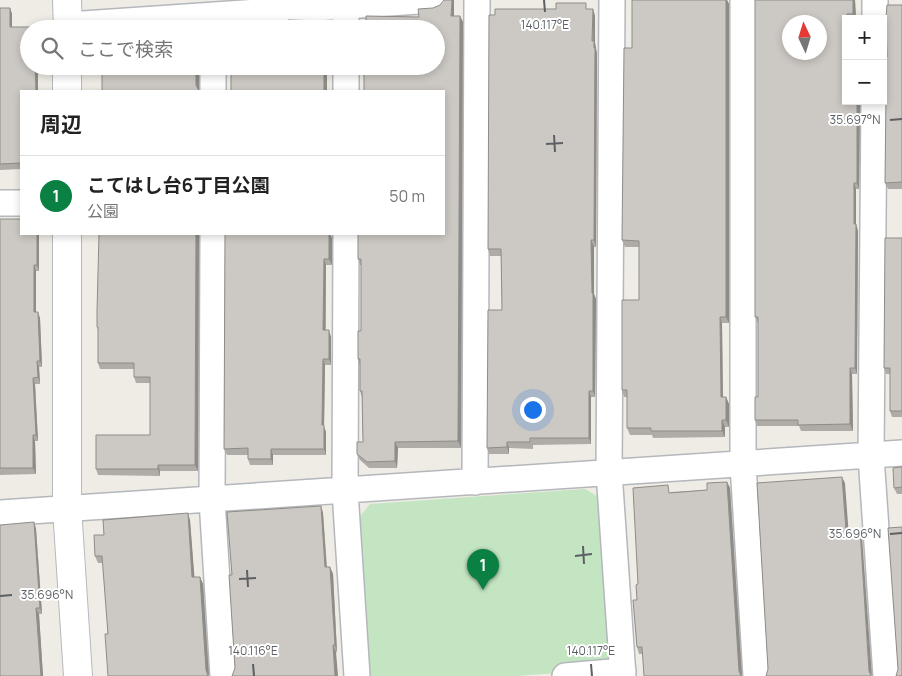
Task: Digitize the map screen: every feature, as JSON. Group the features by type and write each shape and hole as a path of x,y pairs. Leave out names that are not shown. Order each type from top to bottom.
{"street":[{"path":"68,18 346,12 434,0"},
{"path":"476,482 477,0"},
{"path":"566,676 623,674 610,472 612,0"},
{"path":"743,0 743,464 756,676"},
{"path":"875,0 875,15"},
{"path":"67,90 68,75"},
{"path":"213,75 213,90"},
{"path":"346,75 346,90"},
{"path":"874,105 871,456 886,676"},
{"path":"0,203 20,203"},
{"path":"67,235 67,508 78,676"},
{"path":"212,235 212,500 224,676"},
{"path":"346,235 344,491 358,676"},
{"path":"0,513 902,454"}],"green space":[{"path":"585,489 597,496 610,659 603,670 515,676 366,676 357,520 370,504"}],"building":[{"path":"444,0 452,0 451,16 460,16 458,441 395,442 395,461 367,462 357,454 357,442 363,442 362,391 360,391 360,359 358,359 358,331 361,331 361,259 358,259 358,235 445,235 445,90 364,90 364,75 445,75 445,20 366,20 366,16 419,17 418,9 433,8 440,5"},
{"path":"632,0 726,0 726,317 720,317 721,397 726,397 726,420 722,420 722,431 651,431 651,428 627,428 627,390 622,390 622,300 639,300 639,241 622,240 624,48 632,48"},
{"path":"755,0 853,0 853,14 842,15 842,105 857,105 857,183 854,183 854,224 856,224 855,368 850,368 850,424 798,425 798,420 755,420 755,397 758,397 758,317 755,317"},
{"path":"556,3 586,3 586,9 593,9 592,41 594,41 595,48 594,240 591,240 593,391 589,391 589,438 530,438 530,442 507,442 507,447 487,448 488,310 502,310 501,249 488,249 489,15 495,15 495,9 556,9"},
{"path":"887,5 902,5 902,182 885,183 887,105"},
{"path":"0,8 10,8 10,27 20,27 20,75 35,75 36,90 20,90 20,163 0,164"},
{"path":"102,75 196,75 196,85 198,90 102,90"},
{"path":"231,75 324,75 324,90 231,90"},
{"path":"0,219 20,219 20,235 37,235 37,265 34,265 34,312 38,312 40,361 37,361 38,377 33,378 36,435 33,435 33,468 0,468"},
{"path":"99,235 196,235 195,465 158,465 158,469 96,469 96,435 150,435 150,377 134,377 134,363 98,363"},
{"path":"225,235 329,235 329,259 324,259 323,330 329,330 329,359 323,359 322,425 324,425 324,449 271,449 271,459 248,459 248,448 224,449"},
{"path":"885,238 902,238 902,411 890,411 890,368 884,368"},
{"path":"902,467 902,487 894,488 893,468"},
{"path":"842,477 846,530 860,529 869,671 871,676 766,676 768,669 757,483"},
{"path":"727,482 739,671 741,676 644,676 642,647 637,647 633,600 637,600 636,585 638,584 633,488 668,485 669,493 707,490 707,483"},
{"path":"321,506 325,567 330,567 335,676 232,676 235,668 229,575 232,575 227,512"},
{"path":"188,513 192,577 200,577 206,670 208,676 108,676 105,634 108,634 102,556 95,556 94,535 104,535 103,520"},
{"path":"34,522 40,608 36,608 41,676 0,676 0,525"},
{"path":"902,527 902,676 896,676 898,669 888,528"}],"place":[{"name":"こてはし台6丁目公園","path":"483,590"}]}
